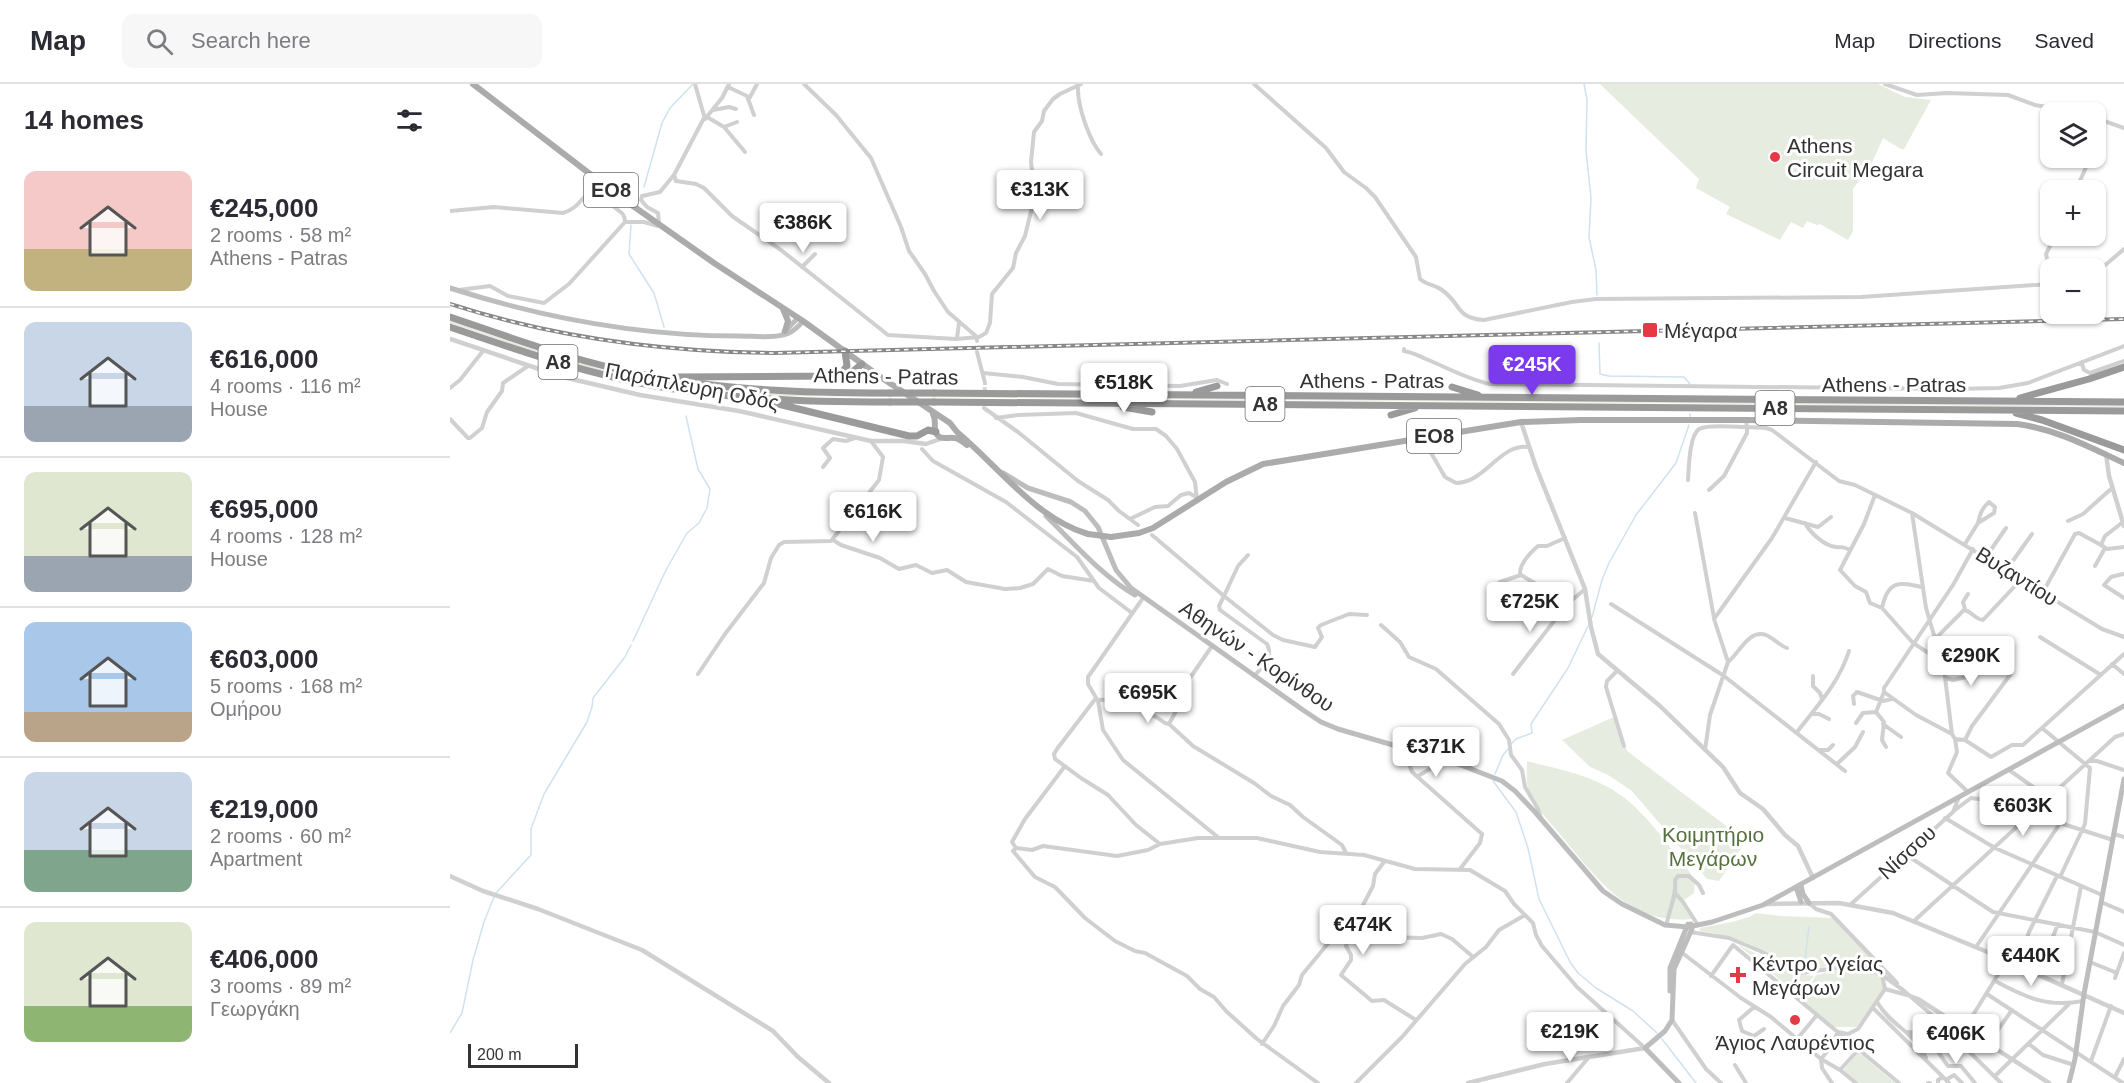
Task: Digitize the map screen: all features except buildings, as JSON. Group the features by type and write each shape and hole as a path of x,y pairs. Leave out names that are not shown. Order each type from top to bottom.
{"highway":[{"name":"Athens - Patras","path":"450,317 561,354 605,366 704,384 758,389 890,393 2124,402"},
{"name":"Athens - Patras","path":"450,327 542,358 621,379 685,391 758,398 890,402 2124,411"},
{"path":"838,376 847,366 844,351"},
{"path":"655,376 838,376 848,374 862,364"},
{"path":"2008,401 2124,367"},
{"path":"1188,395 1217,386"},
{"path":"1452,387 1486,397"},
{"path":"758,398 909,436 917,436 928,430 936,431"},
{"path":"1106,403 1152,412"},
{"path":"1391,415 1424,406"},
{"path":"2005,410 2043,420 2124,450"}],"main road":[{"name":"ΕΟ8","path":"473,84 616,194 950,423 1026,496 1059,522 1088,534 1111,537 1127,535 1164,522 1226,482 1263,464 1521,422 1695,420 1747,424 2017,424 2048,429 2124,463"},
{"name":"Παράπλευρη Οδός","path":"450,288 506,305 649,331 724,336 783,333"},
{"path":"780,306 788,317 788,324 783,333"},
{"path":"783,333 800,319"},
{"path":"932,412 936,418 936,431"},
{"path":"936,431 939,422 945,420"},
{"path":"946,438 952,433 953,427"},
{"name":"ΕΟ8","path":"936,431 946,438 959,439 980,454"},
{"name":"Αθηνών - Κορίνθου","path":"999,471 1028,488 1066,500 1085,511 1098,527 1116,570 1143,598"},
{"name":"Αθηνών - Κορίνθου","path":"1026,496 1119,585 1143,598 1325,724 1480,772 1502,781 1515,791 1541,819 1603,891 1616,901 1666,923 1691,926 1731,917 1766,904 2124,706"},
{"path":"2069,1083 2113,837 2122,804 2124,779"},
{"path":"1798,886 1801,903"},
{"path":"1798,886 1809,903"},
{"path":"1666,923 1677,932 1680,941 1673,973 1672,1020 1665,1031 1645,1048 1677,1082"},
{"path":"1680,941 1691,926"},
{"path":"1679,950 1691,926"}],"street":[{"path":"695,84 706,118 724,127 745,152"},
{"path":"749,99 757,84"},
{"path":"804,84 836,115 872,158 901,226 909,251 941,303 977,340"},
{"path":"1254,84 1326,148 1344,172 1370,192 1416,257 1420,279 1443,290 1455,302 1462,314 1471,318 1484,320 1596,299 1861,297 2040,285"},
{"path":"1885,84 1922,95 1947,93 2008,95 2040,107"},
{"path":"674,175 676,181 696,184 704,188 732,216 780,249 888,335 977,340 987,331 991,319 992,294 1013,268 1025,236 1035,195 1031,162 1034,132 1042,121 1044,111 1062,92 1080,85 1079,99 1089,132 1101,154"},
{"path":"625,222 644,222 662,226 658,213 644,205 641,200 642,196 660,192 674,175 706,118 729,86 745,94 754,115"},
{"path":"712,111 729,107 736,109"},
{"path":"2106,121 2124,128"},
{"path":"724,127 737,122"},
{"path":"450,210 494,207 563,213 572,210 585,195 591,193 607,199 624,215 625,222 609,241 585,263 569,284 545,303 508,296 490,286 458,290"},
{"path":"2106,264 2124,249"},
{"path":"802,267 815,254"},
{"path":"956,339 959,323"},
{"name":"Παράπλευρη Οδός","path":"450,339 563,377 640,395 740,411 871,441 932,443 946,438"},
{"path":"1404,349 1404,351 1439,364 1463,377 1490,384 1999,388 2040,381 2124,346"},
{"path":"450,388 460,380 483,351"},
{"path":"977,352 985,383"},
{"path":"2082,364 2084,370 2090,373 2124,361"},
{"path":"450,419 470,438 482,428 487,412 502,391 503,383 528,366"},
{"path":"983,373 1023,377 1058,384 1169,387 1189,386 1217,380 1227,384"},
{"path":"984,408 1018,432 1078,481 1108,500 1139,529"},
{"path":"996,418 1076,413 1133,429 1156,429 1166,436 1177,449 1195,482 1197,499"},
{"path":"1521,422 1528,447 1586,589 1591,627 1598,654 1671,716 1728,773 1740,793 1763,809 1785,835 1796,844 1814,878"},
{"path":"1709,490 1724,476 1747,433 1747,424"},
{"name":"Βυζαντίου","path":"1688,480 1693,440 1697,431 1704,427 1747,424 1769,429 1839,481 1855,485 1912,513 2102,629 2124,637"},
{"path":"932,443 936,438 936,431"},
{"path":"823,467 830,458 824,448 825,445 832,439 846,441 855,437"},
{"path":"1422,438 1445,477 1456,483 1472,479 1515,448 1528,447"},
{"path":"698,674 764,583 769,561 779,545 784,542 833,540 879,480 883,457 871,441"},
{"path":"922,449 933,461 995,494 1044,530 1077,556 1104,592 1132,613"},
{"path":"2095,566 2105,536 2123,524 2112,488 2106,454"},
{"path":"1714,619 1785,518 1816,462"},
{"path":"2068,521 2083,514 2112,488"},
{"path":"1130,519 1155,507 1168,506 1181,495 1189,494 1197,499"},
{"path":"1875,495 1864,524 1841,571 1855,586 1866,592 1870,603 1882,608 1913,642 1942,662"},
{"path":"1965,544 1986,504 1989,502 1993,504 1994,513 1978,523"},
{"path":"1695,513 1714,619 1728,662"},
{"path":"1912,513 1922,588 1946,678 1957,752 1948,773 1968,792"},
{"path":"1785,518 1820,526 1831,517"},
{"path":"1805,523 1810,530 1827,543 1850,550"},
{"path":"1986,557 2006,528"},
{"path":"2043,592 2075,534 2079,533 2103,547 2124,547"},
{"path":"2007,569 2032,534"},
{"path":"1152,535 1203,580 1273,635 1315,647 1322,638 1318,628 1324,624 1349,614 1367,615"},
{"path":"1520,575 1519,570 1538,546 1547,546 1565,538"},
{"path":"833,540 841,545 871,554 899,569 916,565 932,573 947,570 966,582 999,589 1020,588 1033,584 1048,569 1062,576 1094,581"},
{"path":"1876,712 1884,688 1953,585 1973,549"},
{"path":"1248,555 1238,566 1219,606 1220,610 1269,647 1269,658 1254,676"},
{"path":"2122,574 2113,575 2103,585 2124,598"},
{"path":"1493,588 1500,582 1520,575 1536,584 1539,591 1560,607 1565,607"},
{"path":"1882,608 1885,599 1895,585 1901,583 1922,588"},
{"path":"1968,594 1963,602 1965,609 1978,620 1983,620 2014,587 2026,584 2038,589"},
{"path":"1513,674 1565,607 1586,589"},
{"path":"1529,596 1535,590 1539,591"},
{"path":"1143,598 1088,677 1097,699 1103,730 1123,760 1220,838"},
{"path":"1611,604 1724,676 1845,771"},
{"path":"1936,638 1965,609"},
{"path":"1381,625 1400,642 1409,657 1436,669 1499,724 1509,740 1510,755 1522,770 1525,787 1541,819"},
{"path":"1705,750 1710,715 1728,662 1745,642 1760,635 1767,636 1787,648"},
{"path":"2040,638 2101,675"},
{"path":"1965,740 1972,726 2010,675 2011,672 2000,653 2007,642 2012,641"},
{"path":"1169,724 1178,710 1190,678 1212,646"},
{"path":"1946,678 1953,680 1966,677 1972,665 1974,652 1978,650"},
{"path":"1797,732 1835,683 1849,651"},
{"path":"1884,692 1917,715 1965,740 1991,758 2012,745 2020,746 2028,742 2124,654"},
{"path":"2112,664 2124,674"},
{"path":"1617,671 1607,681 1606,687 1624,746"},
{"path":"1813,676 1813,686 1820,693 1822,700"},
{"path":"1854,704 1853,696 1857,692 1881,700 1893,698"},
{"path":"1097,699 1138,707 1169,724 1188,739 1193,747 1290,805 1342,845 1346,853"},
{"path":"1097,699 1055,752 1055,759 1108,795 1136,825 1160,844"},
{"path":"1856,723 1863,713 1876,712"},
{"path":"1876,712 1882,719 1882,740 1886,747"},
{"path":"1811,714 1819,714 1829,719"},
{"path":"1883,724 1901,737"},
{"path":"2019,965 2035,920 2084,830 2089,763 2042,728"},
{"path":"1837,764 1855,747 1863,732"},
{"path":"1914,921 2089,763 2115,736 2124,734"},
{"path":"1817,748 1828,750 1833,745"},
{"path":"1412,752 1409,768 1482,834 1480,843 1460,869"},
{"path":"1417,776 1430,769 1435,758"},
{"path":"2089,763 2097,761 2124,770"},
{"path":"1065,766 1025,819 1012,842 1016,848 1032,850 1043,846 1117,856 1148,850 1160,844 1201,838 1263,838 1320,852 1364,855 1415,869 1460,869 1475,872 1500,887 1533,923 1540,943 1577,987 1645,1048"},
{"path":"2009,770 2049,798 2061,822 2065,825 2113,837 2124,837"},
{"name":"Νίσσου","path":"1850,904 1953,812 1959,797"},
{"path":"1953,812 1973,798 1994,801 2024,821"},
{"path":"1945,819 1995,848 2081,886 2124,912"},
{"path":"1979,950 1999,913 2061,822"},
{"path":"1016,848 1013,852 1035,877 1055,887 1091,922 1122,945 1145,953 1187,976 1202,991 1214,997 1236,1022 1262,1044 1318,1083"},
{"path":"1905,854 1991,910 2095,932 2124,945"},
{"path":"1384,862 1375,874 1373,886 1347,939 1346,946 1352,960 1342,971 1341,976 1372,1001 1384,1000 1416,1020"},
{"path":"450,876 483,891 538,909 642,950 773,1031 829,1083"},
{"path":"1666,923 1675,893 1675,880 1678,876 1692,878 1703,893"},
{"path":"2062,984 2081,886"},
{"path":"1675,893 1686,905 1691,926 1721,936 1801,973 1808,974 1851,966 1865,968 1882,975 1910,996 2001,1083"},
{"path":"1809,903 1816,909 1832,914 1903,990"},
{"path":"1766,904 1850,904 1884,910 2019,965 2124,1013"},
{"path":"1356,1083 1379,1061 1472,956 1486,947 1499,930 1525,915"},
{"path":"2045,957 2058,924"},
{"path":"1262,1044 1283,1006 1299,985 1302,975 1330,941 1393,936 1419,938 1441,934 1452,939 1472,956"},
{"path":"1711,976 1735,943"},
{"path":"1735,943 1899,1083"},
{"path":"1679,950 1711,976 1771,1017 1821,1059 1856,1083"},
{"path":"2115,978 2124,953"},
{"path":"1965,1028 2007,960"},
{"path":"2090,962 2117,973"},
{"path":"1838,1032 1848,1034 1858,1029 1885,989 1882,975"},
{"path":"1995,981 2033,999 2053,1004 2083,1001"},
{"path":"1885,989 1918,999 2048,1083"},
{"path":"1987,994 2122,1083"},
{"path":"1877,1002 1888,1018 1908,1032 1917,1042 1927,1061"},
{"path":"1995,1076 2069,1004"},
{"path":"2091,1061 2110,1006"},
{"path":"1754,1007 1739,1020 1742,1031 1754,1036 1764,1029"},
{"path":"1873,1008 1946,1080"},
{"path":"1988,1044 2012,1010"},
{"path":"1797,1039 1817,1015"},
{"path":"1672,1020 1706,1069 1721,1083"},
{"path":"1832,1083 1822,1068 1821,1059 1838,1032"},
{"path":"1908,1032 1917,1032 1926,1036 1948,1066 1961,1066 1975,1083"},
{"path":"2029,1044 2043,1055 2074,1065"},
{"path":"1468,1083 1545,1064 1645,1048"},
{"path":"1840,1070 1858,1050"},
{"path":"1567,1083 1589,1057"},
{"path":"2115,1077 2124,1059"},
{"path":"1735,1065 1746,1083"},
{"path":"1938,1083 1938,1080 1946,1080 1954,1075 1962,1083"}],"green space":[{"name":"Athens Circuit Megara","path":"1600,84 1878,84 1905,97 1931,100 1904,149 1883,138 1871,165 1853,189 1853,231 1848,240 1820,224 1807,221 1803,228 1791,222 1780,240 1726,214 1730,207 1696,188 1699,179"},
{"path":"450,321 557,357 622,374 701,387 781,394 2124,405 2124,407 781,396 701,389 621,376 535,352 450,323"},
{"name":"Κοιμητήριο Μεγάρων","path":"1614,717 1627,751 1746,841 1719,881 1707,879 1632,791 1608,775 1590,767 1562,740"},
{"path":"1527,761 1597,781 1619,794 1641,813 1695,881 1694,893 1684,900 1693,919 1671,919 1651,915 1618,897 1603,884 1534,802 1527,786"},
{"path":"1756,913 1834,918 1888,977 1868,966 1852,963 1800,970 1741,941 1700,931 1700,928 1732,922"},
{"path":"1737,944 1797,974 1814,976 1798,995"},
{"path":"1843,969 1871,972 1881,976 1884,989 1858,1027 1834,1027 1805,1003 1805,995 1816,975"},
{"path":"1858,1052 1895,1083 1858,1083 1843,1071"}],"waterway":[{"path":"644,187 662,123 670,108 693,84"},
{"path":"1584,84 1587,99 1586,150 1591,198 1589,237 1596,270 1597,295"},
{"path":"631,225 629,254 654,293 664,327"},
{"path":"1599,343 1600,374 1684,377 1690,384"},
{"path":"633,641 666,570 687,533 699,523 707,508 710,489 698,469 686,416"},
{"path":"1592,617 1609,563 1636,515 1676,463 1689,425"},
{"path":"1511,744 1516,739 1532,733 1531,724 1568,668 1589,624"},
{"path":"496,893 531,855 531,829 544,794 587,722 593,698 625,657 631,645"},
{"path":"1495,774 1508,749"},
{"path":"1493,781 1516,812 1528,848 1539,899 1570,962 1578,973 1596,988 1633,1011 1657,1033"},
{"path":"450,1033 462,1013 473,960 494,897"},
{"path":"1804,968 1809,926"},
{"path":"1662,1039 1696,1083"}],"tunnel":[{"path":"984,403 985,383"}],"railway":[{"path":"450,304 529,326 610,341 692,350 774,353 2124,319"}],"place":[{"name":"Athens Circuit Megara","path":"1775,157"},
{"name":"Μέγαρα","path":"1650,330"},
{"name":"Κέντρο Υγείας Μεγάρων","path":"1738,975"},
{"name":"Άγιος Λαυρέντιος","path":"1795,1020"}]}
